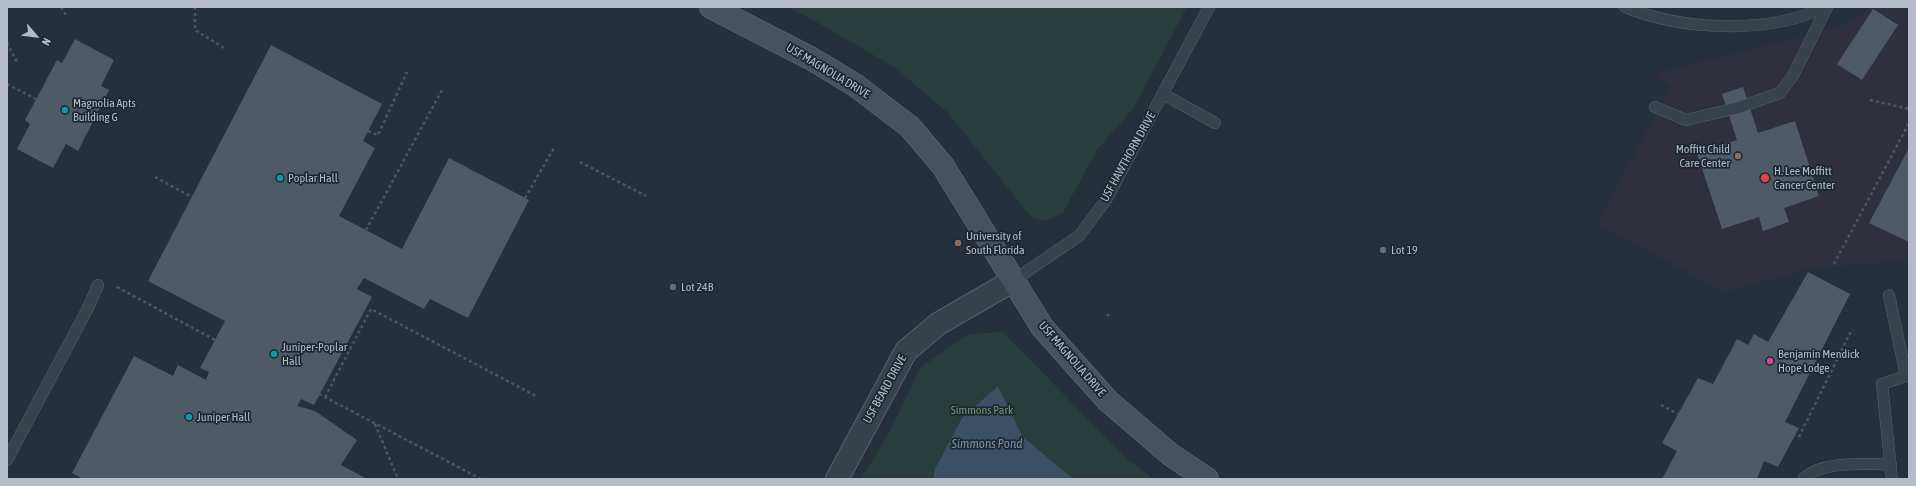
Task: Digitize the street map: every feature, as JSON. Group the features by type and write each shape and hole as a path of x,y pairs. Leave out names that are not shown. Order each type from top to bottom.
{"street":[{"name":"USF MAGNOLIA DRIVE","path":"711,7 812,59 843,77 910,127 943,166 1042,327 1108,401 1171,456 1208,479"},
{"name":"USF BEARD DRIVE","path":"837,479 906,351 938,324 1014,280"}],"lane":[{"name":"USF HAWTHORN DRIVE","path":"1014,280 1079,236 1106,200 1209,7"},
{"path":"1626,7 1645,15 1672,22 1701,26 1763,24 1806,16 1824,7"},
{"path":"1655,106 1686,120 1737,108 1780,93 1792,77 1827,7"},
{"path":"1163,94 1215,123"},
{"path":"7,460 88,308 98,285"},
{"path":"1889,295 1908,376 1882,384 1892,479"},
{"path":"1804,478 1811,472 1830,467 1891,464"}],"path":[{"path":"61,7 66,15"},
{"path":"195,7 195,30 224,48"},
{"path":"7,43 17,62"},
{"path":"368,131 378,135 407,72"},
{"path":"7,84 36,99"},
{"path":"366,230 442,90"},
{"path":"1870,100 1909,109"},
{"path":"1834,264 1909,123"},
{"path":"526,198 554,148"},
{"path":"580,162 646,196"},
{"path":"155,177 192,197"},
{"path":"115,286 215,340"},
{"path":"325,397 371,309 538,397"},
{"path":"1107,316 1111,313"},
{"path":"1799,437 1852,329"},
{"path":"319,394 481,479"},
{"path":"1661,405 1678,414"},
{"path":"375,424 398,479"}],"shaded area":[{"name":"H. Lee Moffitt Cancer Center","path":"1872,7 1909,7 1909,261 1813,268 1725,292 1596,225 1671,85 1652,74 1839,27"}],"green space":[{"path":"788,7 1187,7 1133,109 1097,150 1062,214 1043,221 1031,217 948,113 894,67"},
{"name":"Simmons Park","path":"1003,332 1127,459 1154,479 861,479 885,440 921,367 968,334"}],"water":[{"name":"Simmons Pond","path":"998,386 1022,436 1073,479 933,479 935,469 962,418"}],"building":[{"path":"1873,9 1898,25 1862,80 1837,64"},
{"name":"Magnolia Apts Building G","path":"75,39 114,60 101,86 109,90 78,151 66,144 53,168 17,149 30,124 25,120 57,60 62,63"},
{"path":"271,45 382,104 363,141 375,148 339,216 402,249 449,158 529,200 468,318 430,299 424,309 364,278 357,289 372,297 314,405 301,399 297,406 315,411 357,440 341,465 367,479 83,479 72,473 134,356 173,376 178,365 206,380 209,372 200,368 225,321 148,281"},
{"path":"1743,87 1758,133 1795,121 1819,196 1784,208 1789,222 1763,231 1759,217 1722,229 1697,153 1737,140 1722,94"},
{"path":"1909,148 1909,242 1869,223"},
{"name":"Benjamin Mendick Hope Lodge","path":"1808,272 1850,294 1785,422 1799,428 1778,467 1764,461 1757,479 1662,479 1677,451 1662,443 1698,378 1713,384 1737,339 1748,345 1754,334 1768,342"}],"place":[{"name":"Magnolia Apts Building G","path":"65,110"},
{"name":"Moffitt Child Care Center","path":"1738,156"},
{"name":"Poplar Hall","path":"280,178"},
{"name":"H. Lee Moffitt Cancer Center","path":"1765,178"},
{"name":"University of South Florida","path":"958,243"},
{"name":"Lot 19","path":"1383,250"},
{"name":"Lot 24B","path":"673,287"},
{"name":"Juniper-Poplar Hall","path":"274,354"},
{"name":"Benjamin Mendick Hope Lodge","path":"1770,361"},
{"name":"Juniper Hall","path":"189,417"}]}
